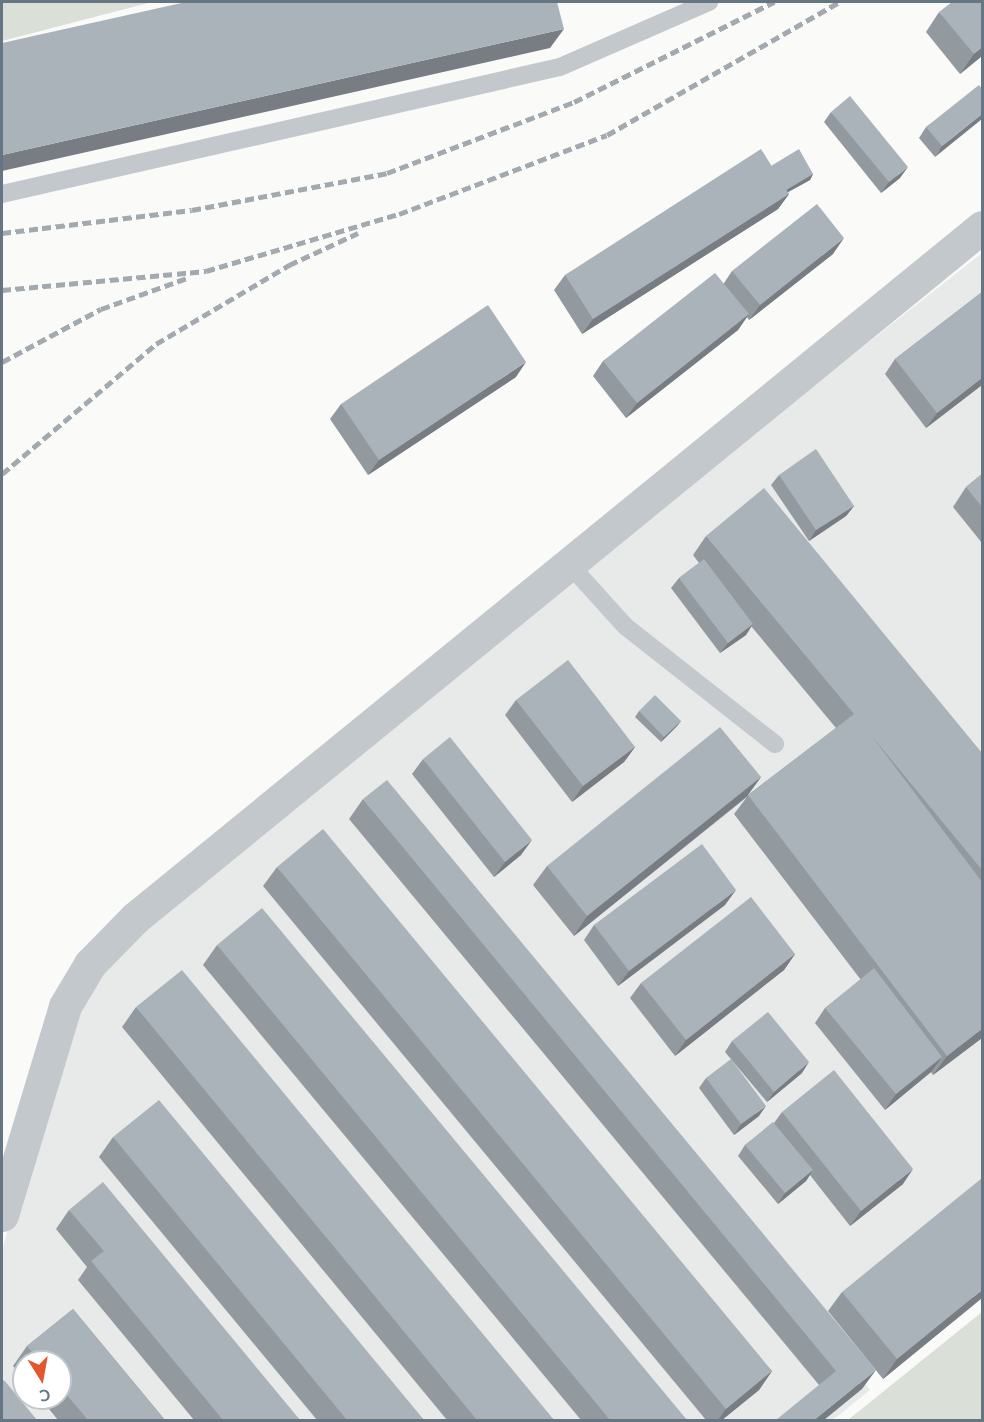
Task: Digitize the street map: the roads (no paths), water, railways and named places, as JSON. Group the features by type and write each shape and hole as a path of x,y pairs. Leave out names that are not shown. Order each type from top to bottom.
{"street":[{"path":"2,1215 65,1006 90,964 135,918 982,228"}],"lane":[{"path":"2,194 560,67 709,2"},
{"path":"569,564 625,626 775,744"}],"railway":[{"path":"2,233 192,210 387,173 574,102 774,2"},
{"path":"2,290 206,271 399,214 607,135 839,2"},
{"path":"2,474 156,344 289,265 358,233"},
{"path":"2,362 101,309 187,278"}]}
